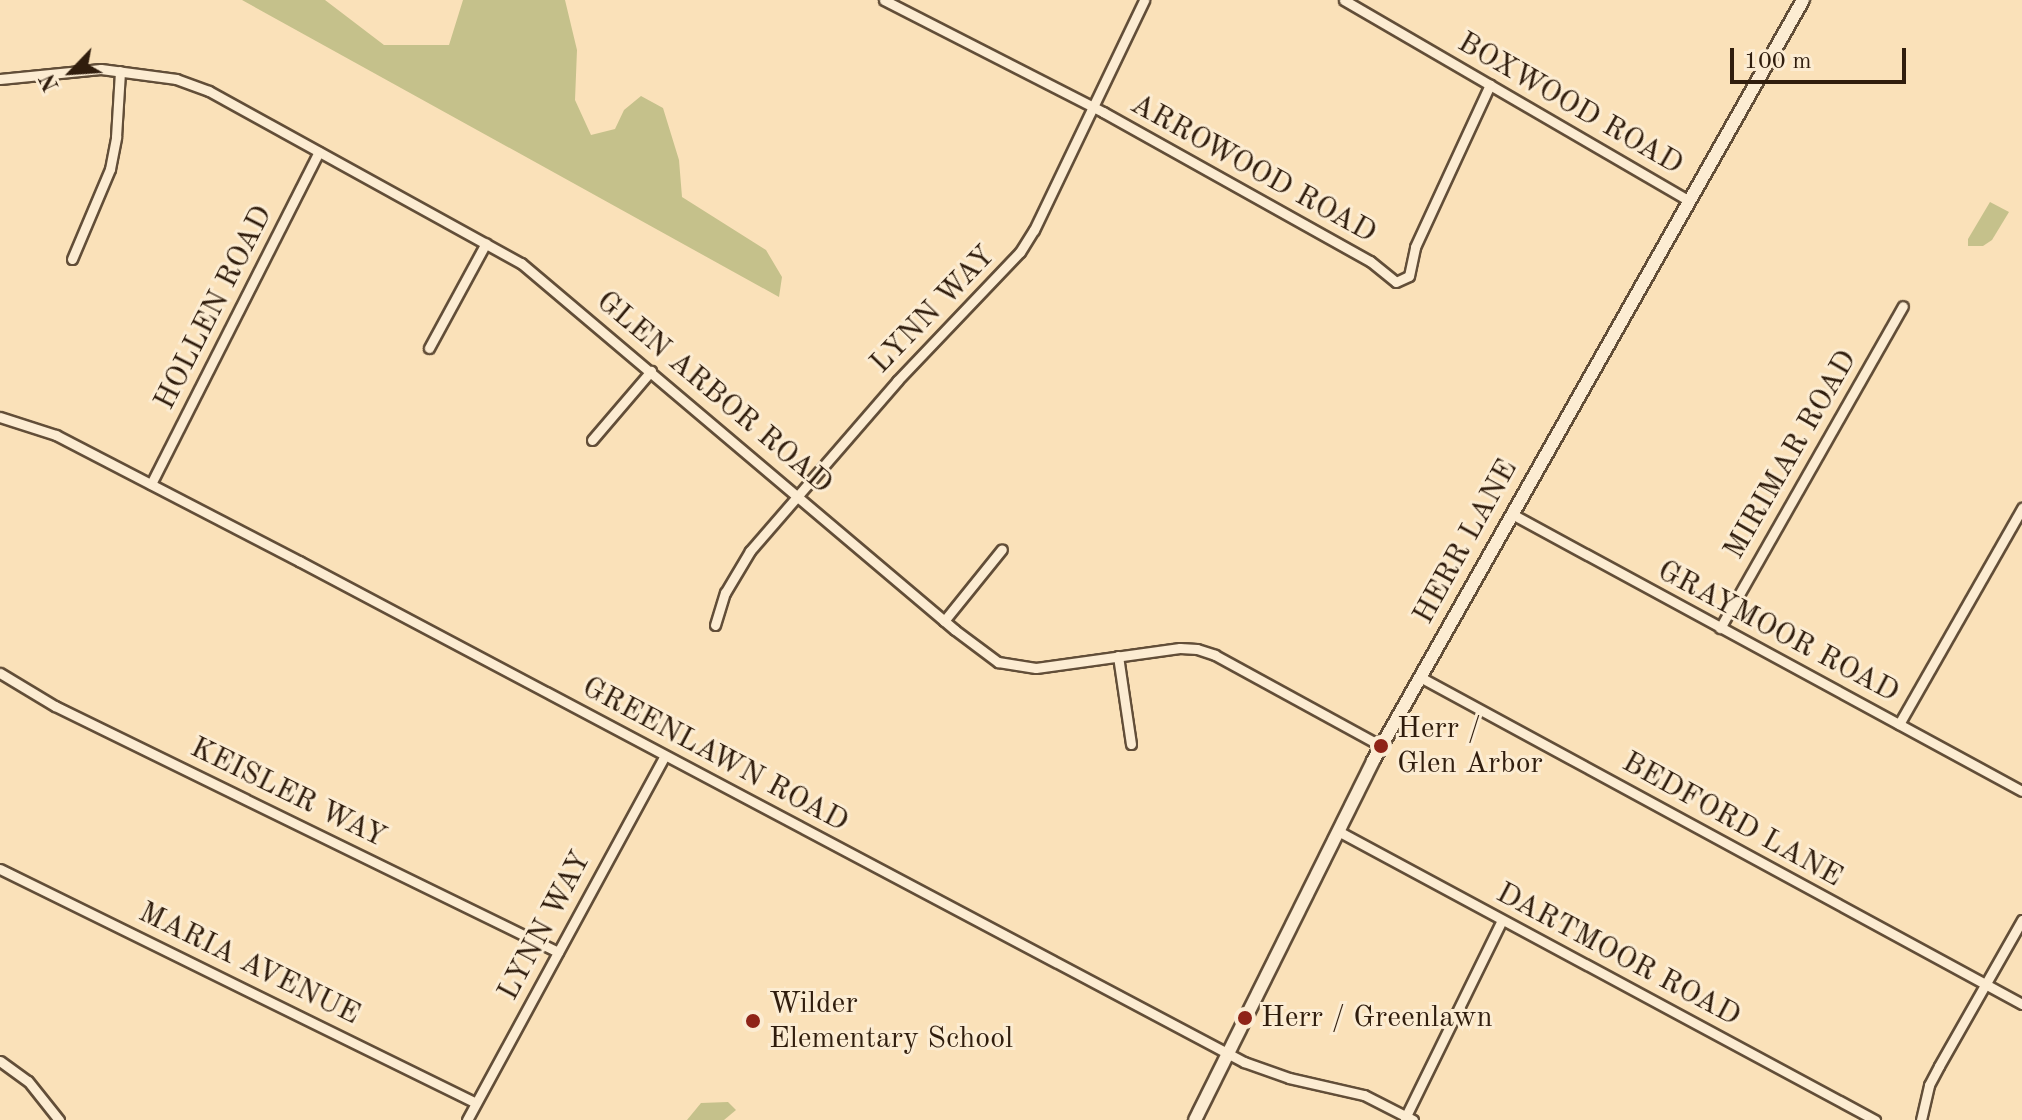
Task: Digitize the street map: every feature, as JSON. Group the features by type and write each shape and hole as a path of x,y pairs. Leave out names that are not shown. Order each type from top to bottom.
{"main road":[{"name":"HERR LANE","path":"1195,1120 1381,746 1803,0"}],"street":[{"name":"ARROWOOD ROAD","path":"884,0 1092,107 1370,261 1396,282 1409,276 1415,247 1490,85"},
{"name":"LYNN WAY","path":"715,625 737,569 897,381 1020,252 1034,230 1144,0"},
{"name":"BOXWOOD ROAD","path":"1344,0 1689,201"},
{"name":"GLEN ARBOR ROAD","path":"0,79 120,71 160,76 209,91 486,243 536,273 982,653 1016,668 1048,667 1180,648 1206,651 1381,746"},
{"path":"72,259 110,169 116,137 120,71"},
{"name":"HOLLEN ROAD","path":"151,484 319,152"},
{"path":"429,348 486,243"},
{"name":"MIRIMAR ROAD","path":"1720,628 1903,306"},
{"path":"592,440 651,371"},
{"name":"GREENLAWN ROAD","path":"0,417 56,435 151,484 1227,1052 1270,1073 1364,1095 1408,1119"},
{"path":"1899,724 2022,508"},
{"name":"GRAYMOOR ROAD","path":"1512,514 2022,791"},
{"path":"944,621 1002,549"},
{"path":"1118,656 1131,744"},
{"name":"KEISLER WAY","path":"0,673 55,706 558,952"},
{"name":"BEDFORD LANE","path":"1420,677 2022,1004"},
{"name":"LYNN WAY","path":"467,1120 665,756"},
{"name":"DARTMOOR ROAD","path":"1338,831 1875,1120"},
{"name":"MARIA AVENUE","path":"0,869 476,1103"},
{"path":"1408,1119 1502,920"},
{"path":"1921,1120 1929,1085 2022,920"},
{"path":"0,1061 28,1081 59,1120"}],"shaded area":[{"path":"242,0 325,0 384,45 449,45 463,0 565,0 577,50 575,100 591,135 615,129 624,110 641,96 663,108 679,160 682,197 766,250 782,277 779,297"},
{"path":"1990,202 2009,212 1992,240 1983,246 1968,246 1968,239"},
{"path":"728,1102 736,1110 724,1120 687,1120 701,1103"}],"place":[{"name":"Herr / Glen Arbor","path":"1381,746"},
{"name":"Herr / Greenlawn","path":"1245,1018"},
{"name":"Wilder Elementary School","path":"753,1021"}]}
